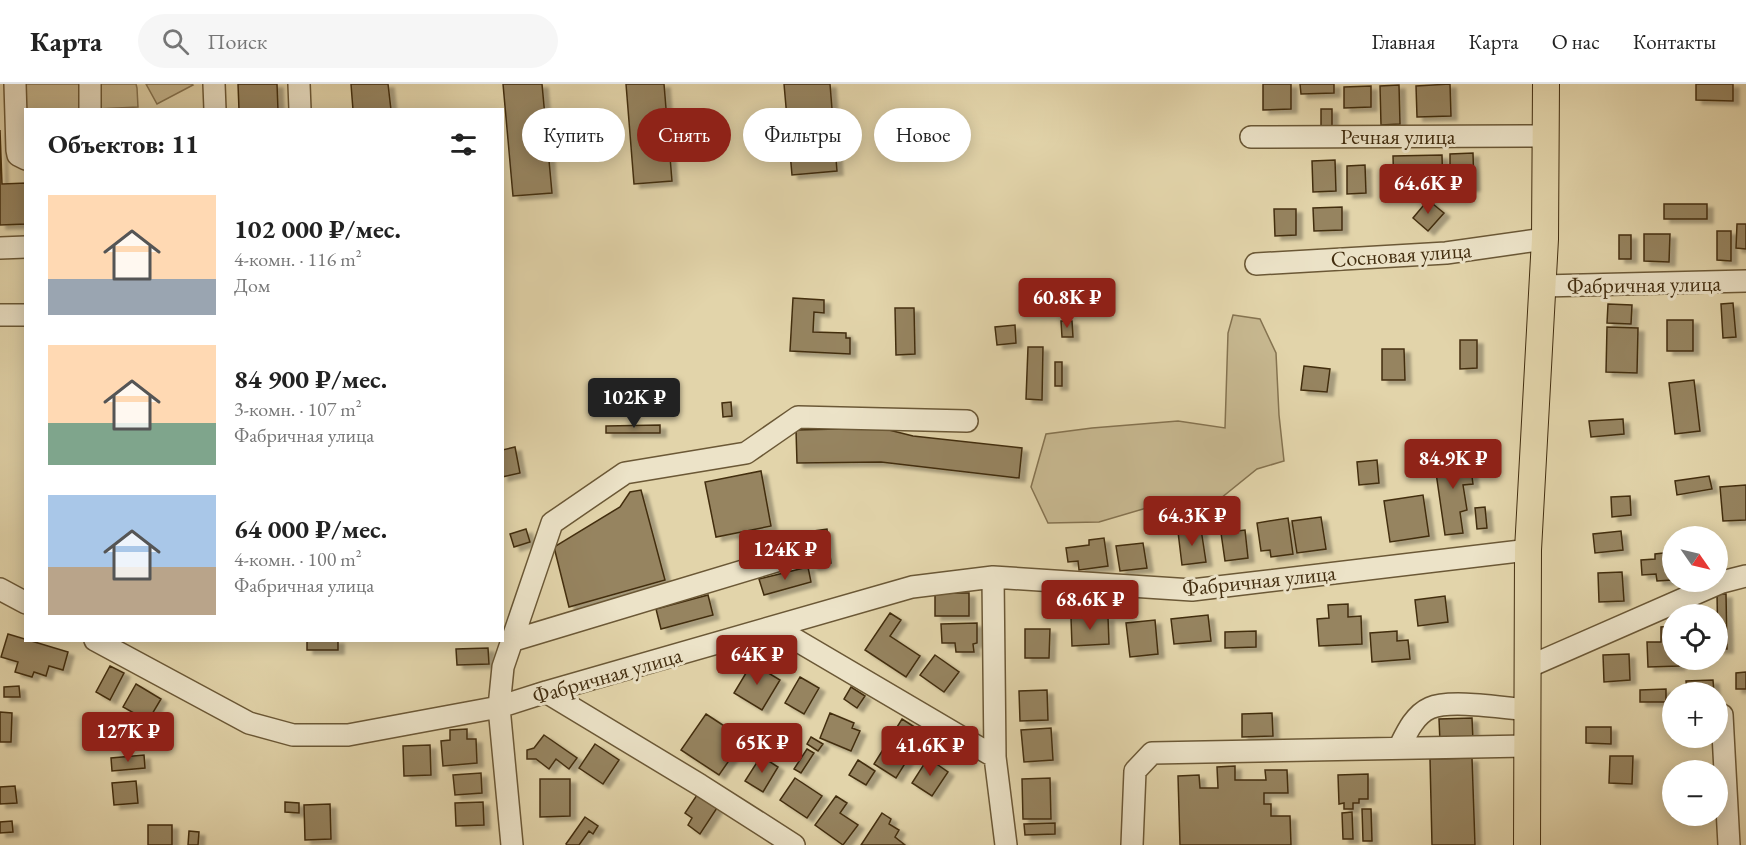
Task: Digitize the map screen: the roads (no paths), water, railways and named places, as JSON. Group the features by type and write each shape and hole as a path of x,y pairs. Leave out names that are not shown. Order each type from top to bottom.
{"main road":[{"path":"1527,845 1528,550 1545,239 1546,84"}],"street":[{"path":"15,84 17,150 18,155 24,158"},
{"path":"90,84 90,108"},
{"path":"214,84 215,108"},
{"path":"299,84 300,108"},
{"name":"Речная улица","path":"1251,137 1546,136"},
{"name":"Сосновая улица","path":"1256,264 1446,253 1545,239"},
{"path":"0,248 24,247"},
{"name":"Фабричная улица","path":"1543,286 1746,281"},
{"path":"0,315 24,315"},
{"path":"512,845 499,706 503,667 552,523 625,473 746,453 798,417 967,421"},
{"name":"Фабричная улица","path":"99,642 249,723 293,735 348,735 499,706 912,587 993,578 1192,590 1528,550"},
{"path":"512,641 783,559"},
{"path":"1528,667 1722,582 1746,576"},
{"path":"993,578 995,757 1006,845"},
{"path":"0,589 24,602"},
{"path":"774,627 995,757"},
{"path":"546,692 700,784 794,845"},
{"path":"1399,748 1416,719 1430,708 1474,705 1528,710"},
{"path":"1132,845 1135,771 1152,753 1527,746"},
{"path":"1724,748 1729,845"}]}
